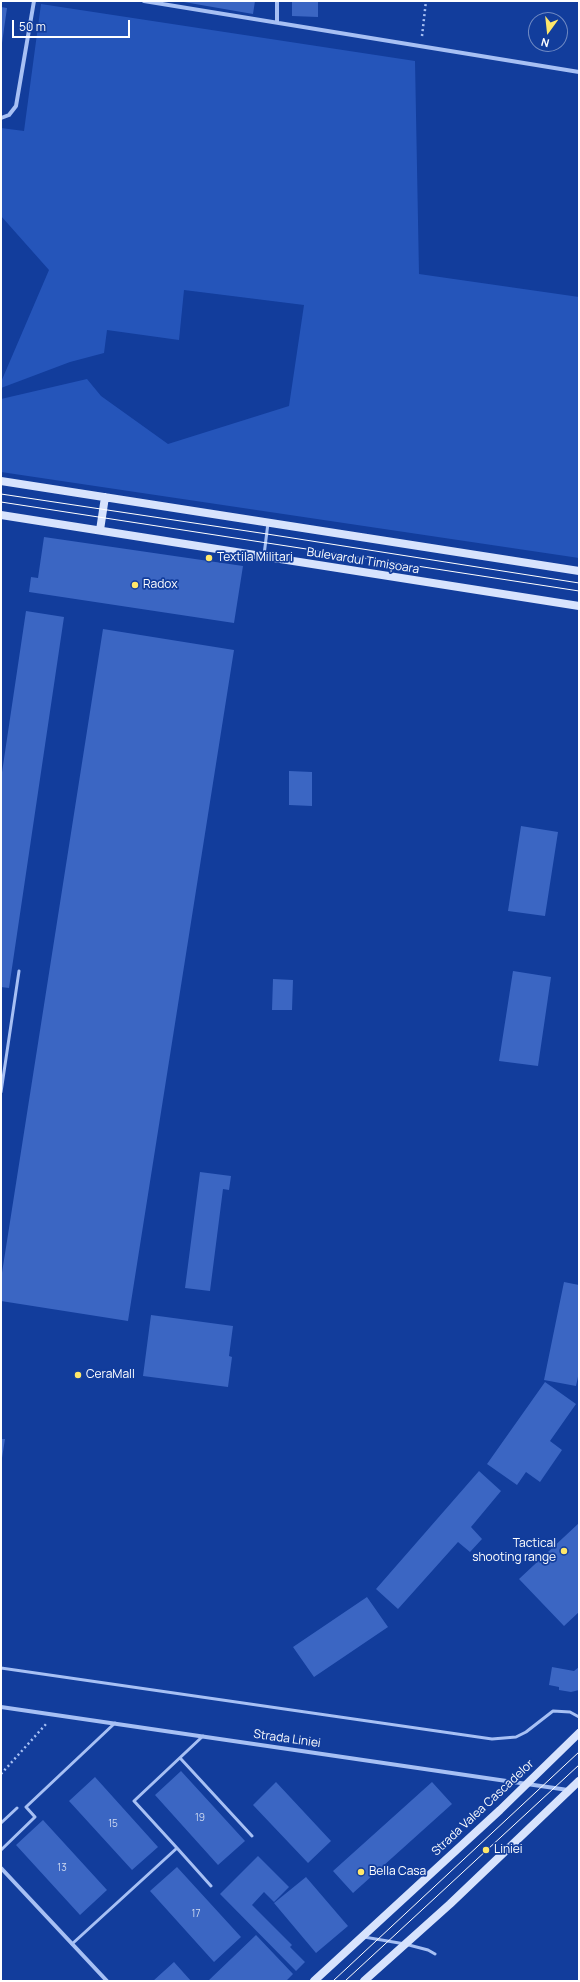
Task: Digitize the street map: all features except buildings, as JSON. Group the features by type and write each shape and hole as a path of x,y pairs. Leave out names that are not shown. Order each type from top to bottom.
{"main road":[{"name":"Bulevardul Timișoara","path":"1,481 579,571"},
{"path":"100,530 105,497"},
{"name":"Bulevardul Timișoara","path":"1,515 579,606"},
{"name":"Strada Valea Cascadelor","path":"314,1981 527,1784 579,1733"},
{"path":"364,1981 460,1894 579,1781"}],"street":[{"path":"1,118 8,115 16,106 34,1"},
{"path":"144,1 579,72"},
{"path":"277,1 277,22"},
{"name":"Strada Liniei","path":"1,1707 570,1791"},
{"path":"1,1868 107,1981"}],"lane":[{"path":"264,556 268,523"},
{"path":"1,1092 19,971"},
{"path":"1,1668 492,1739 516,1737 526,1732 553,1711 570,1712 579,1717"},
{"path":"1,1850 35,1817 26,1807 115,1723"},
{"path":"202,1736 181,1759 134,1801 211,1886"},
{"path":"181,1759 252,1836"},
{"path":"1,1823 17,1808"},
{"path":"72,1944 177,1848"},
{"path":"362,1937 405,1944 428,1950 435,1954"}],"path":[{"path":"421,45 426,1"},
{"path":"1,1774 49,1721"}],"shaded area":[{"path":"41,4 415,61 419,274 579,297 579,558 1,472 1,399 87,379 101,396 168,444 289,406 304,305 184,290 179,340 107,330 104,353 70,362 1,388 1,382 49,270 1,216 1,128 24,131"}],"tram line":[{"path":"1,494 579,583"},
{"path":"1,502 579,591"},
{"path":"333,1981 579,1752"},
{"path":"345,1981 579,1765"}],"place":[{"name":"Textila Militari","path":"209,558"},
{"name":"Radox","path":"135,585"},
{"name":"CeraMall","path":"78,1375"},
{"name":"Tactical shooting range","path":"564,1551"},
{"name":"Liniei","path":"486,1850"},
{"name":"Bella Casa","path":"361,1872"}]}
